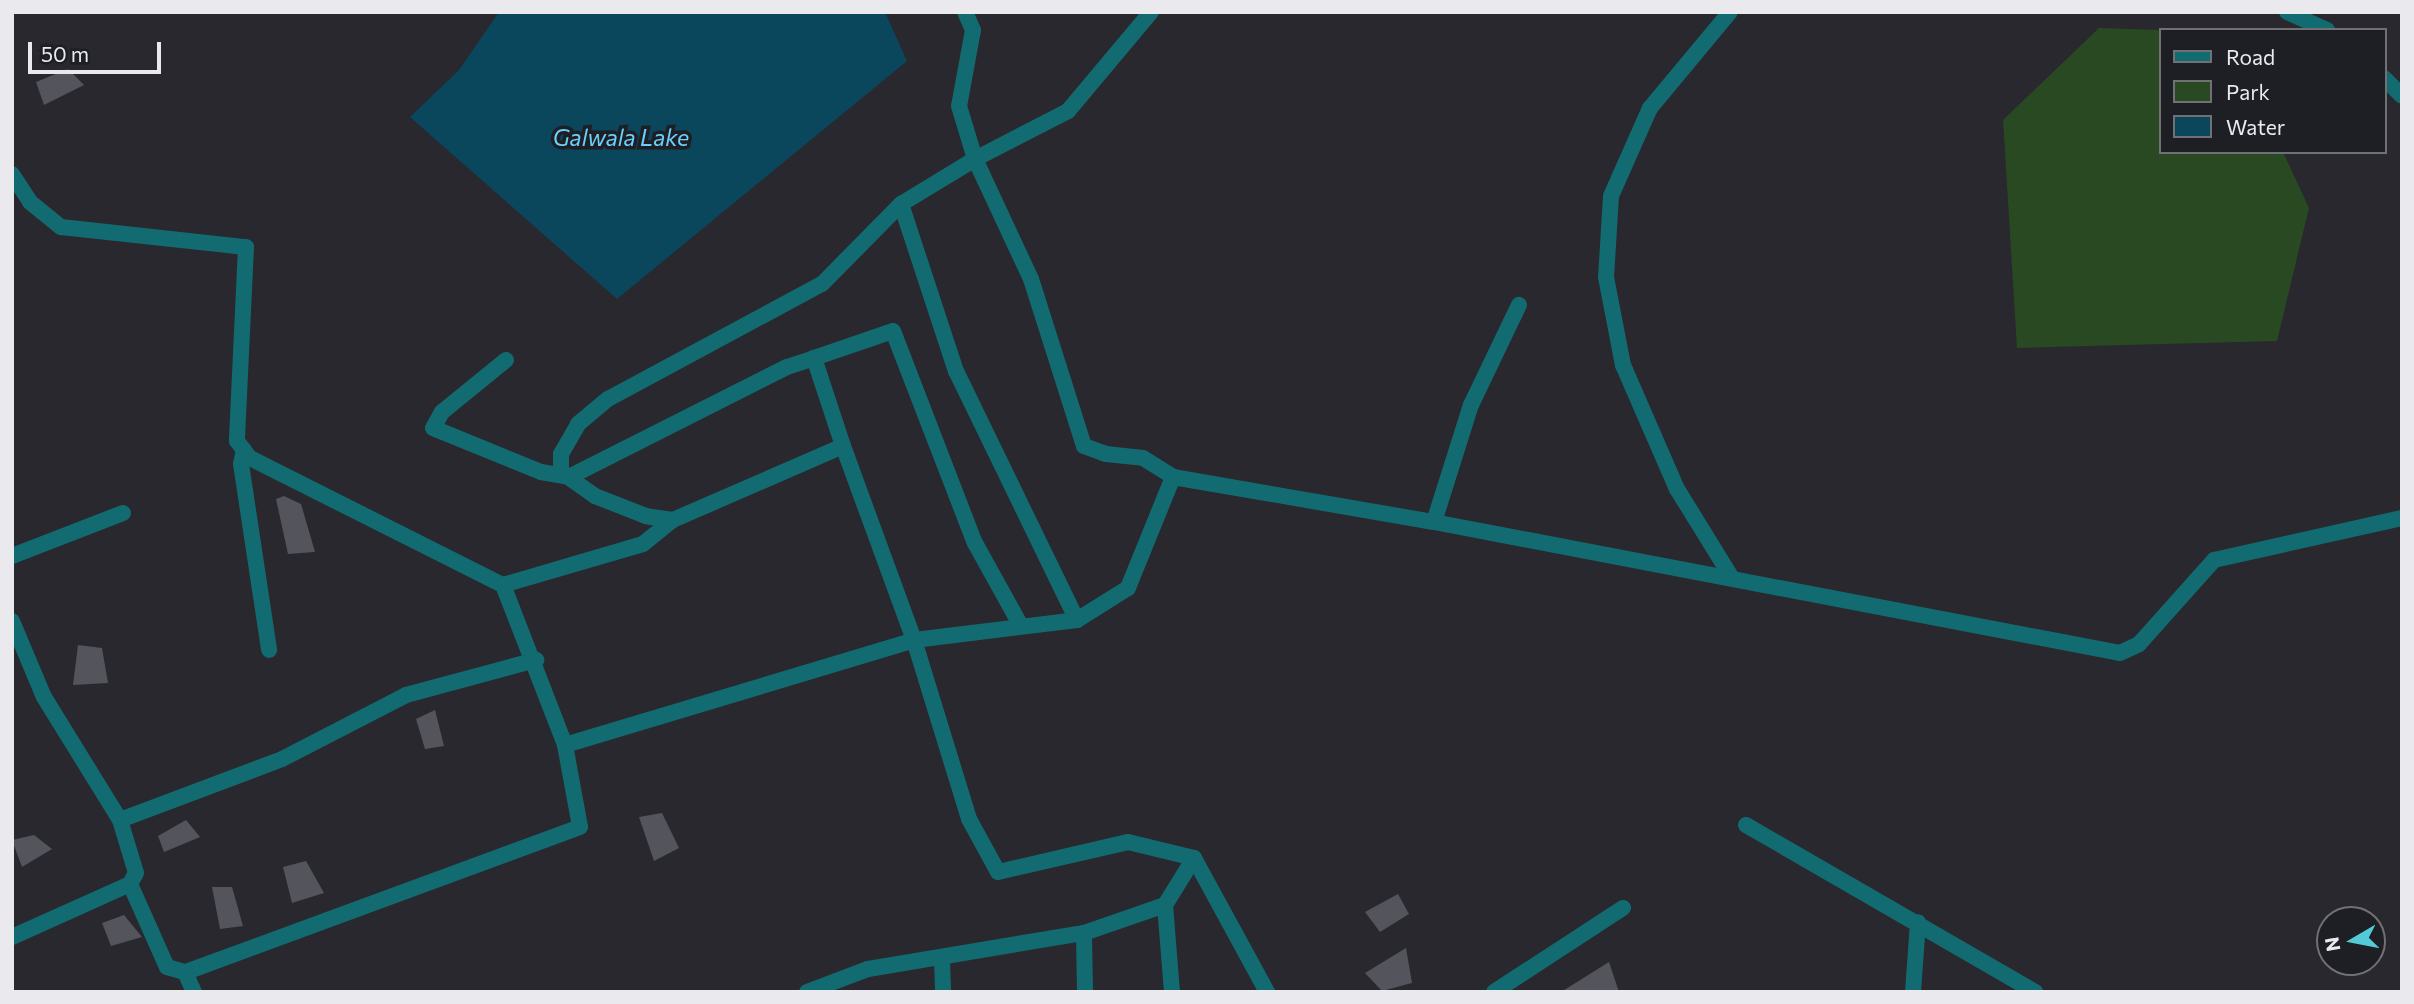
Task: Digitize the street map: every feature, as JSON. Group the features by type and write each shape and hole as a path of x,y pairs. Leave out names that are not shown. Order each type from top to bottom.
{"street":[{"path":"965,12 973,30 959,106 975,159 1031,279 1084,446 1106,454 1143,458 1173,477 1434,522 2120,653 2139,645 2214,560 2402,519"},
{"path":"673,520 646,516 596,496 561,472 561,454 579,424 608,399 822,284 901,204 975,159 1068,111 1151,12"},
{"path":"1730,12 1650,108 1611,197 1606,277 1623,365 1676,489 1732,578"},
{"path":"2287,12 2323,28"},
{"path":"2386,80 2402,96"},
{"path":"12,174 30,202 61,227 246,247 237,441 250,458 503,584 536,660 565,745 580,827 185,972 167,967 131,884"},
{"path":"901,204 956,371 1077,620"},
{"path":"1434,522 1471,405 1519,305"},
{"path":"506,360 442,412 433,428 541,472 569,477 787,367 893,331 975,543 1021,626"},
{"path":"814,358 914,640 969,818 998,872 1128,842 1194,858 1267,992"},
{"path":"503,584 643,544 673,520 843,446"},
{"path":"244,450 241,464 269,650"},
{"path":"565,745 914,640 1077,620 1128,588 1173,477"},
{"path":"12,556 123,513"},
{"path":"12,621 44,697 120,820 136,873 131,884 12,937"},
{"path":"120,820 282,760 406,695 536,660"},
{"path":"1746,825 2035,992"},
{"path":"1172,992 1165,905 1194,858"},
{"path":"807,992 868,969 942,960 1084,933 1165,905"},
{"path":"1494,992 1623,908"},
{"path":"1913,992 1918,922"},
{"path":"1084,933 1085,992"},
{"path":"942,960 943,992"},
{"path":"185,972 194,992"}],"green space":[{"path":"2099,28 2158,30 2158,154 2284,154 2309,208 2277,341 2017,348 2003,120"}],"water":[{"name":"Galwala Lake","path":"499,12 885,12 907,61 617,299 410,117 459,70"}],"building":[{"path":"68,69 84,85 44,105 36,82"},
{"path":"284,496 301,504 315,552 288,554 276,499"},
{"path":"78,645 102,648 108,683 73,685"},
{"path":"435,710 444,746 425,749 416,719"},
{"path":"662,813 679,848 654,861 639,817"},
{"path":"186,820 200,837 164,852 158,836"},
{"path":"34,835 52,849 22,867 12,840"},
{"path":"306,861 324,893 292,903 283,867"},
{"path":"212,887 232,887 243,926 220,929"},
{"path":"1398,894 1409,914 1380,932 1365,912"},
{"path":"124,915 142,937 111,946 102,923"},
{"path":"1406,948 1412,983 1382,991 1365,973"},
{"path":"1609,962 1619,992 1561,992"}]}
